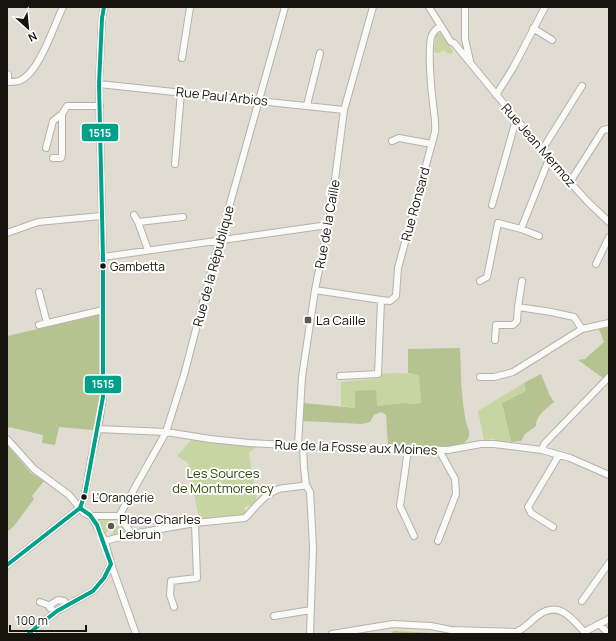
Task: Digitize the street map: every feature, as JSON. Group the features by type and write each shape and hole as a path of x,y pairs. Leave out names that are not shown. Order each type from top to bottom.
{"main road":[{"path":"7,75 7,81"}],"street":[{"path":"7,81 19,81 32,70 42,54 63,7"},
{"path":"7,565 80,508 84,498 98,429 103,397 103,257 99,84 102,18 104,7"},
{"path":"182,58 190,7"},
{"name":"Rue de la République","path":"119,516 166,432 184,375 284,7"},
{"name":"Rue de la Caille","path":"310,634 312,548 311,509 310,492 306,485 301,445 302,377 315,290 328,225 344,110 373,7"},
{"name":"Rue Jean Mermoz","path":"428,7 451,42 516,120 549,159 609,222"},
{"name":"Rue Jean Mermoz","path":"465,7 465,39 471,66"},
{"path":"496,95 513,68 545,7"},
{"name":"Rue Ronsard","path":"382,300 390,301 396,296 398,268 436,126 430,54 431,37 435,30 441,26"},
{"path":"533,28 552,40"},
{"path":"454,44 460,44 465,39"},
{"path":"307,105 320,53"},
{"name":"Rue Paul Arbios","path":"99,84 344,110"},
{"path":"542,150 582,86"},
{"path":"175,164 180,92"},
{"path":"46,148 53,121 62,114 67,106 100,106"},
{"path":"53,158 61,158 62,155 62,114"},
{"path":"492,205 516,120"},
{"path":"570,182 603,130 609,130"},
{"path":"392,140 399,138 432,144"},
{"path":"521,229 549,159"},
{"path":"134,215 148,250"},
{"path":"7,232 38,222 101,216"},
{"path":"138,222 183,216"},
{"path":"480,281 487,277 498,223 521,229 539,236"},
{"path":"103,257 328,225"},
{"path":"596,264 609,237"},
{"path":"494,340 496,325 513,325 517,321 522,281"},
{"path":"315,290 382,300 378,374 340,376"},
{"path":"39,292 47,323"},
{"path":"518,307 574,317 582,328"},
{"path":"39,325 103,310"},
{"path":"480,377 494,377 513,372 582,328 609,323"},
{"path":"542,450 544,444 609,377"},
{"name":"Rue de la Fosse aux Moines","path":"98,429 166,432 235,442 408,450 448,450 487,443 542,450 581,462 609,475"},
{"path":"7,439 34,469 69,495 84,513 91,516 119,516 132,534"},
{"path":"408,450 400,506 414,536"},
{"path":"438,541 456,494 455,479 439,450"},
{"path":"553,527 531,513 528,507 559,455"},
{"path":"105,541 132,534 194,523 246,518 272,491 306,485"},
{"path":"91,516 105,541 111,564 136,634"},
{"path":"174,607 170,595 171,581 197,578 194,523"},
{"path":"582,601 609,563"},
{"path":"28,634 57,612 97,587 104,578 111,564"},
{"path":"50,608 50,605 53,602 58,600 64,601 68,605"},
{"path":"40,602 57,612"},
{"path":"332,634 393,624 431,626 450,630 516,632 540,614 555,609 564,612 585,633 609,619"},
{"path":"274,616 311,610"},
{"path":"599,624 609,634"}],"green space":[{"path":"441,33 453,51 452,54 447,53 444,50 439,53 434,52 436,34"},
{"path":"99,315 100,399 93,430 59,427 55,445 42,443 43,435 9,427 7,430 7,336"},
{"path":"609,327 609,373 603,378 578,360 585,359 604,342 599,329"},
{"path":"460,348 463,404 469,434 468,439 461,444 441,447 388,447 386,415 381,412 374,415 370,422 362,424 303,421 303,403 355,408 355,391 376,390 377,406 403,403 421,403 419,375 408,373 408,349"},
{"path":"381,374 419,374 421,403 403,403 377,406 355,391 356,408 341,406 341,382 381,378"},
{"path":"541,374 554,402 542,412 536,422 536,426 525,434 521,441 511,442 502,403 526,391 524,383"},
{"path":"524,383 526,391 502,403 511,444 496,441 494,439 484,440 478,411"},
{"name":"Les Sources de Montmorency","path":"191,440 256,447 249,453 257,504 245,507 245,517 211,520 199,519 188,463 177,456"},
{"path":"7,445 31,473 44,481 32,496 34,499 14,526 7,532"},
{"path":"95,519 114,519 105,536"},
{"path":"120,521 127,532 110,537"},
{"path":"393,631 452,634 392,634"}],"transit line":[{"name":"1515","path":"80,508 85,494 103,397 103,257 99,84 102,18 104,7"},
{"name":"1515","path":"7,565 80,508"},
{"name":"1515","path":"28,634 57,611 93,591 104,578 111,564 97,525 90,515 80,508"}],"place":[{"name":"Gambetta","path":"103,266"},
{"name":"La Caille","path":"308,320"},
{"name":"L'Orangerie","path":"84,497"},
{"name":"Place Charles Lebrun","path":"111,526"}]}
